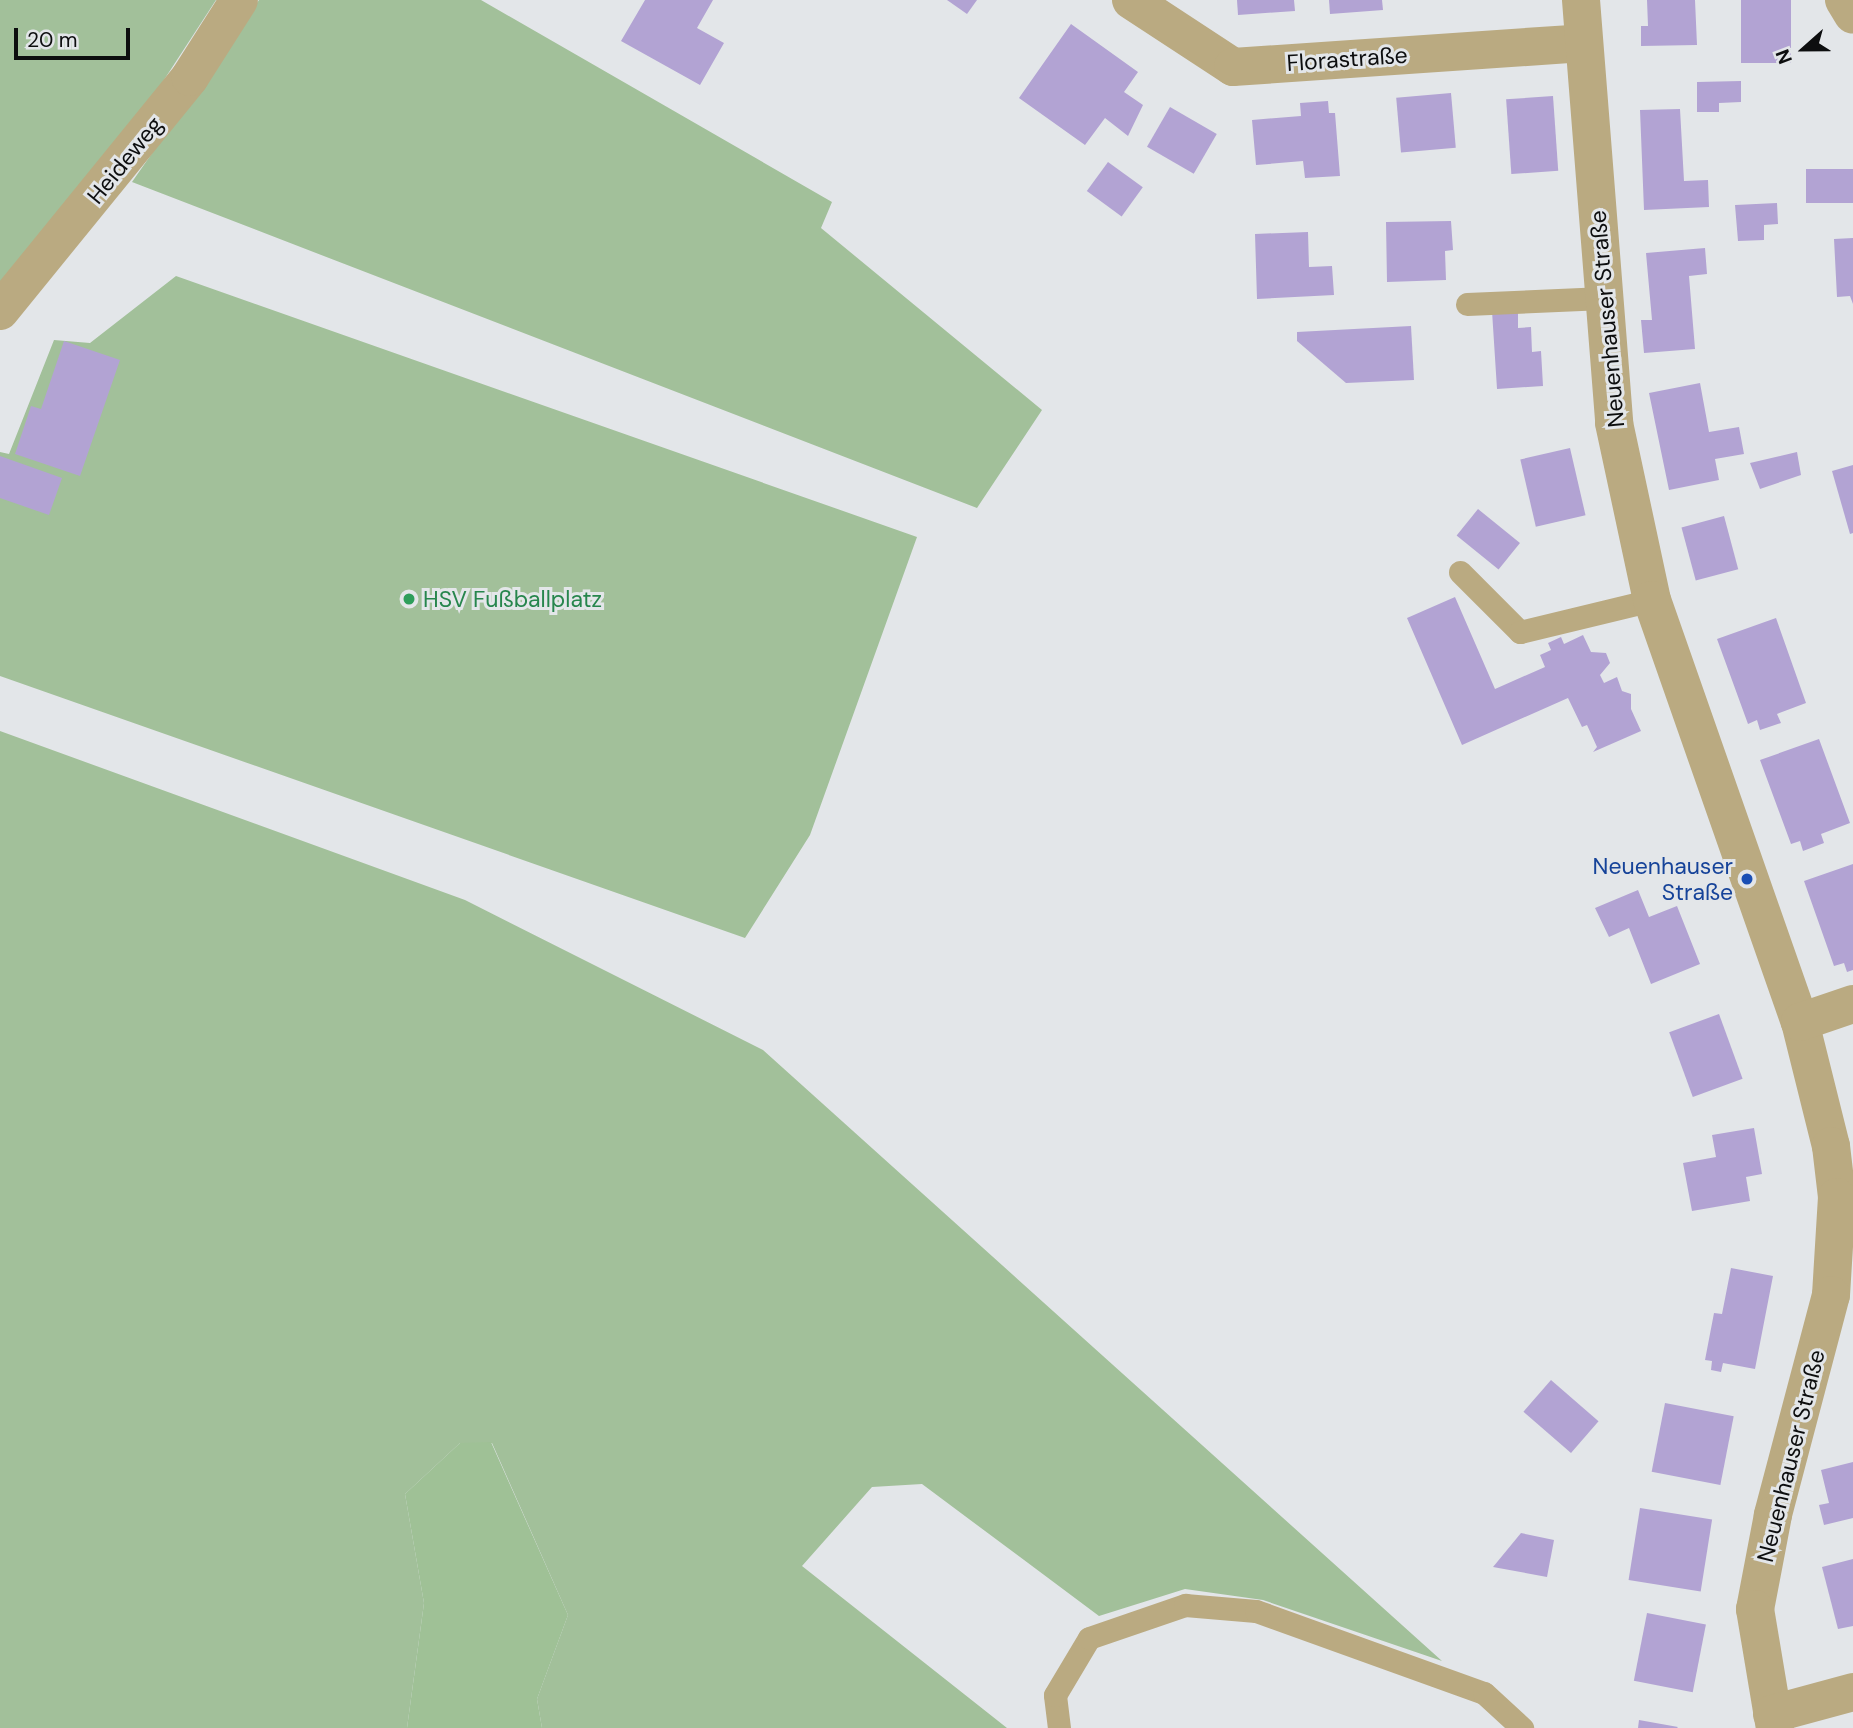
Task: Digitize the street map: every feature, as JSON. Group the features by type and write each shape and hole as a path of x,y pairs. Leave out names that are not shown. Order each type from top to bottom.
{"street":[{"name":"Heideweg","path":"0,312 174,98 239,0"},
{"name":"Florastraße","path":"1131,0 1233,67 1583,43"},
{"name":"Neuenhauser Straße","path":"1581,0 1614,423 1652,600 1800,1022 1831,1146 1837,1250 1832,1295 1773,1515 1755,1609 1773,1721"},
{"path":"1844,0 1853,15"},
{"path":"1800,1022 1853,1004"},
{"path":"1773,1721 1853,1692"}],"lane":[{"path":"1468,304 1604,298"},
{"path":"1460,572 1520,632 1652,600"},
{"path":"1059,1728 1055,1695 1089,1638 1185,1605 1256,1612 1484,1693 1522,1728"}],"green space":[{"path":"0,0 216,0 117,152 0,285"},
{"path":"259,0 481,0 832,202 821,228 1042,410 977,508 132,182"},
{"name":"HSV Fußballplatz","path":"176,276 917,537 810,835 745,938 0,676 0,452 9,454 54,340 90,343"},
{"path":"0,731 465,900 763,1050 1442,1661 1263,1600 1185,1589 1099,1616 922,1484 872,1487 802,1566 1007,1728 542,1728 537,1699 568,1615 492,1443 460,1443 405,1494 424,1603 407,1728 0,1728"},
{"path":"491,1442 568,1615 537,1699 542,1728 407,1728 424,1603 405,1494 460,1443"}],"building":[{"path":"645,0 713,0 697,28 724,43 700,85 621,41"},
{"path":"947,0 977,0 967,14"},
{"path":"1237,0 1294,0 1295,11 1238,15"},
{"path":"1329,0 1382,0 1383,10 1330,14"},
{"path":"1647,0 1695,0 1697,45 1641,46 1641,26 1648,26"},
{"path":"1741,0 1791,0 1791,63 1741,63"},
{"path":"1071,24 1138,72 1124,92 1143,105 1128,136 1105,118 1085,145 1019,98"},
{"path":"1741,81 1741,102 1719,103 1719,112 1697,112 1697,82"},
{"path":"1451,93 1456,148 1401,153 1396,98"},
{"path":"1553,96 1558,171 1511,174 1506,99"},
{"path":"1328,101 1329,113 1335,113 1340,176 1305,178 1303,161 1256,165 1252,120 1301,116 1300,103"},
{"path":"1170,107 1217,134 1194,174 1147,147"},
{"path":"1680,109 1684,181 1708,180 1709,207 1644,210 1640,110"},
{"path":"1108,162 1143,187 1122,216 1087,191"},
{"path":"1806,169 1853,169 1853,203 1806,203"},
{"path":"1777,203 1778,224 1764,225 1764,240 1738,241 1735,205"},
{"path":"1451,221 1453,250 1445,251 1446,280 1387,282 1386,222"},
{"path":"1308,232 1309,267 1332,266 1334,295 1257,299 1255,234"},
{"path":"1853,238 1853,304 1850,296 1837,297 1834,239"},
{"path":"1705,248 1707,274 1689,276 1695,349 1644,353 1641,320 1652,320 1646,253"},
{"path":"1518,310 1518,328 1531,327 1532,352 1541,351 1543,386 1497,389 1492,311"},
{"path":"1411,326 1414,380 1346,383 1297,341 1297,332"},
{"path":"64,341 120,360 80,476 15,454 31,406 41,409"},
{"path":"1700,383 1709,432 1739,427 1744,454 1715,459 1719,480 1669,490 1649,393"},
{"path":"1570,448 1586,515 1536,527 1520,459"},
{"path":"1797,452 1801,475 1760,489 1750,463"},
{"path":"0,456 62,478 49,515 0,498"},
{"path":"1853,465 1853,533 1850,534 1832,471"},
{"path":"1478,509 1520,543 1499,569 1457,535"},
{"path":"1724,516 1738,569 1696,581 1681,527"},
{"path":"1455,597 1495,689 1545,667 1540,655 1551,650 1548,643 1561,637 1564,644 1583,635 1591,652 1606,653 1610,663 1600,675 1604,683 1617,677 1622,691 1631,694 1631,709 1641,731 1593,752 1597,747 1587,725 1582,727 1568,698 1462,745 1407,618"},
{"path":"1776,618 1806,703 1777,714 1781,723 1760,730 1757,720 1748,724 1717,639"},
{"path":"1819,739 1850,823 1821,834 1824,843 1803,851 1800,841 1791,844 1760,760"},
{"path":"1853,864 1853,970 1847,972 1844,963 1834,966 1804,881"},
{"path":"1638,890 1649,917 1677,906 1700,964 1651,984 1629,928 1609,937 1595,908"},
{"path":"1719,1014 1743,1079 1693,1097 1669,1032"},
{"path":"1754,1128 1762,1174 1746,1177 1750,1201 1692,1211 1683,1163 1716,1157 1712,1135"},
{"path":"1731,1268 1773,1276 1755,1369 1723,1363 1721,1372 1711,1370 1712,1361 1705,1360 1714,1313 1722,1314"},
{"path":"1551,1380 1599,1421 1571,1453 1523,1412"},
{"path":"1665,1403 1734,1416 1720,1485 1652,1472"},
{"path":"1853,1462 1853,1518 1824,1525 1819,1505 1829,1503 1821,1470"},
{"path":"1640,1508 1712,1519 1701,1592 1629,1580"},
{"path":"1521,1533 1554,1540 1547,1577 1493,1567"},
{"path":"1853,1559 1853,1626 1838,1629 1822,1567"},
{"path":"1647,1613 1706,1624 1693,1692 1634,1681"},
{"path":"1639,1720 1678,1727 1638,1728"}],"place":[{"name":"HSV Fußballplatz","path":"409,599"},
{"name":"Neuenhauser Straße","path":"1747,879"}]}
